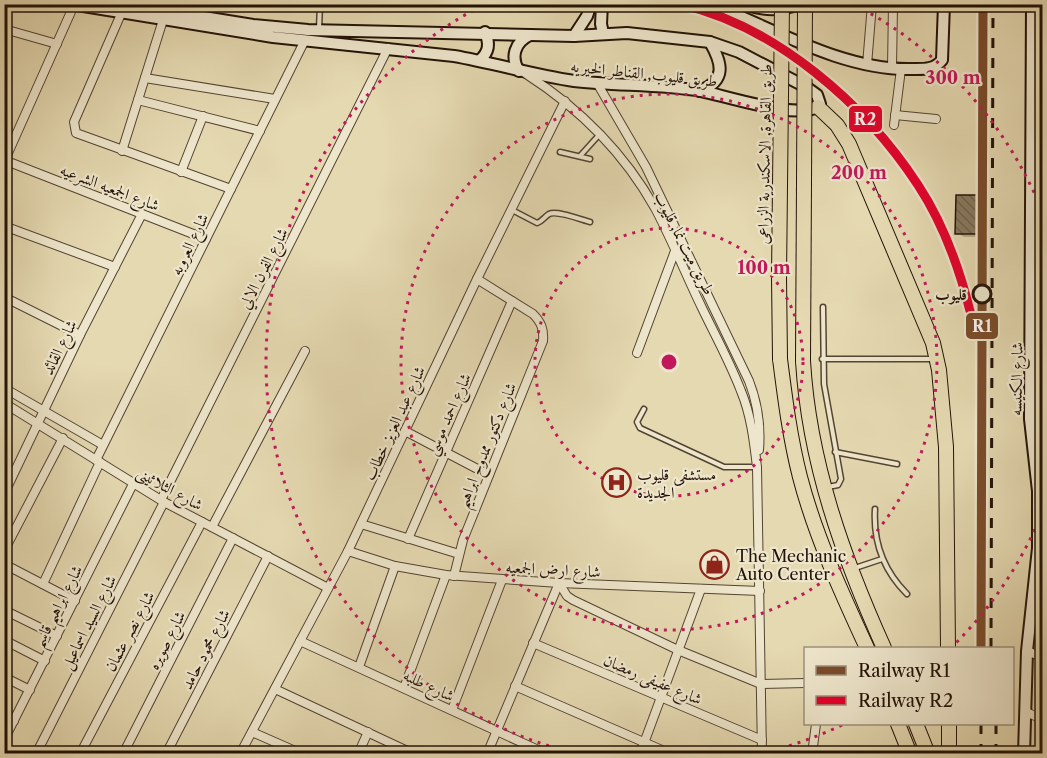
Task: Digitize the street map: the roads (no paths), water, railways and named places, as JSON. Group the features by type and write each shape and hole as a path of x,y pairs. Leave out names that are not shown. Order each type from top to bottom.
{"highway":[{"name":"طريق القاهرة, الاسكندرية الزراعى","path":"782,4 778,298 780,359 800,478 844,599 867,647"},
{"path":"805,4 803,361 810,422 825,488 860,594 884,647"},
{"path":"818,107 837,124 849,144 924,317 937,359 946,447 948,647"},
{"path":"899,725 910,753"},
{"path":"917,725 928,753"},
{"path":"949,725 949,753"}],"main road":[{"path":"574,36 582,27 591,4"},
{"path":"602,4 603,33"},
{"path":"711,4 816,49 867,65 896,69 928,69 938,65 942,60 944,4"},
{"path":"744,4 762,10 775,10 800,4"},
{"name":"شارع الكنيسه","path":"1024,753 1027,651 1038,601 1040,549 1039,439 1030,419 1031,174 1037,108 1032,4"},
{"name":"طريق قليوب, القناطر الخيريه","path":"73,5 122,9 186,10 276,28 574,36 603,33 653,35 710,42 739,52 806,87 817,95 820,104 818,107 807,110 793,110 700,91 597,83 521,72 480,60 305,40 164,20 122,9"},
{"path":"480,60 486,55 489,47 485,32"},
{"path":"521,72 514,60 516,47 530,35"},
{"path":"700,91 710,87 717,80 720,71 720,61 710,42"}],"street":[{"path":"867,65 872,4"},
{"path":"893,4 896,69 894,125"},
{"path":"5,160 73,5"},
{"path":"122,9 74,122 74,130 79,136 231,189"},
{"path":"122,151 164,20"},
{"path":"4,29 57,44"},
{"name":"شارع العروبه","path":"43,584 103,445 305,40"},
{"name":"شارع الفرن الالي","path":"163,501 388,48"},
{"name":"طريق ميت نما, قليوب","path":"521,72 565,101 600,135 640,185 655,209 741,390 751,424 757,467"},
{"path":"145,78 275,99"},
{"name":"طريق ميت نما, قليوب","path":"597,83 646,167 756,399 760,418 757,467 762,753"},
{"path":"138,100 260,131"},
{"name":"شارع عبد العزيز خطاب","path":"240,753 348,551 477,279 565,101"},
{"path":"896,115 936,119"},
{"path":"181,172 203,116"},
{"name":"شارع الجمعيه الشرعيه","path":"5,160 206,239"},
{"path":"1031,174 1038,170 1042,161"},
{"name":"شارع القائد","path":"4,494 37,422 142,214"},
{"path":"4,226 115,267"},
{"path":"637,353 675,251"},
{"path":"1032,322 1042,274"},
{"path":"477,279 512,301"},
{"path":"4,297 80,335"},
{"name":"شارع دكتور ممدوح ابراهيم","path":"404,688 543,341 542,326 532,314 512,301"},
{"name":"شارع احمد موسي","path":"408,538 512,301"},
{"path":"212,527 305,351"},
{"path":"4,388 103,445"},
{"name":"شارع الثلاثينى","path":"4,403 133,484 327,588"},
{"path":"405,431 489,475"},
{"path":"4,551 63,438"},
{"name":"شارع ابراهيم قاسم","path":"4,740 133,484"},
{"name":"شارع السيد اسماعيل","path":"36,753 163,501"},
{"name":"شارع نصر عثمان","path":"80,753 202,522"},
{"path":"361,524 459,554"},
{"name":"شارع صويره","path":"123,753 233,538"},
{"name":"شارع ارض الجمعيه","path":"348,551 394,566 450,575 559,583 760,591"},
{"name":"شارع محمود حامد","path":"166,753 268,556"},
{"path":"4,564 75,601"},
{"path":"359,667 394,566"},
{"path":"452,710 502,580"},
{"path":"487,753 559,583"},
{"path":"559,583 567,596 573,600 678,650 761,684 804,683"},
{"path":"640,753 701,589"},
{"path":"4,610 57,636"},
{"path":"4,640 45,661"},
{"name":"شارع طلبه","path":"300,641 547,753"},
{"name":"شارع عفيفى رمضان","path":"533,643 762,740"},
{"path":"1027,651 1042,657"},
{"path":"4,677 30,690"},
{"path":"515,686 671,753"},
{"path":"274,689 414,753"},
{"path":"1026,712 1042,718"},
{"path":"4,716 14,721"},
{"path":"812,753 816,725"},
{"path":"252,732 299,753"},
{"path":"358,753 368,732"}],"lane":[{"path":"319,30 320,4"},
{"path":"580,157 600,135"},
{"path":"560,152 590,159"},
{"path":"512,210 537,224 542,222 547,215 554,213 590,222"},
{"path":"823,306 824,384 840,482 838,485 825,488"},
{"path":"822,359 937,359"},
{"path":"644,409 638,422 640,428 724,467 757,467"},
{"path":"835,452 897,464"},
{"path":"875,509 875,534 882,559 892,578 907,594"},
{"path":"852,570 882,559"},
{"path":"843,753 852,753"}],"railway":[{"path":"680,4 716,15 751,30 784,50 816,73 873,126 898,156 929,203 960,276 977,334"},
{"path":"981,647 983,4"},
{"path":"991,647 993,4"},
{"path":"981,725 981,754"},
{"path":"996,725 996,754"}],"rail line":[{"name":"R2","path":"680,4 716,15 750,30 784,50 815,72 872,126 918,185 943,230 961,278 970,311"},
{"name":"R1","path":"981,647 983,4"}],"place":[{"name":"قليوب","path":"982,294"},
{"name":"مستشفى قليوب الجديدة","path":"616,483"},
{"name":"The Mechanic Auto Center","path":"715,565"}]}
